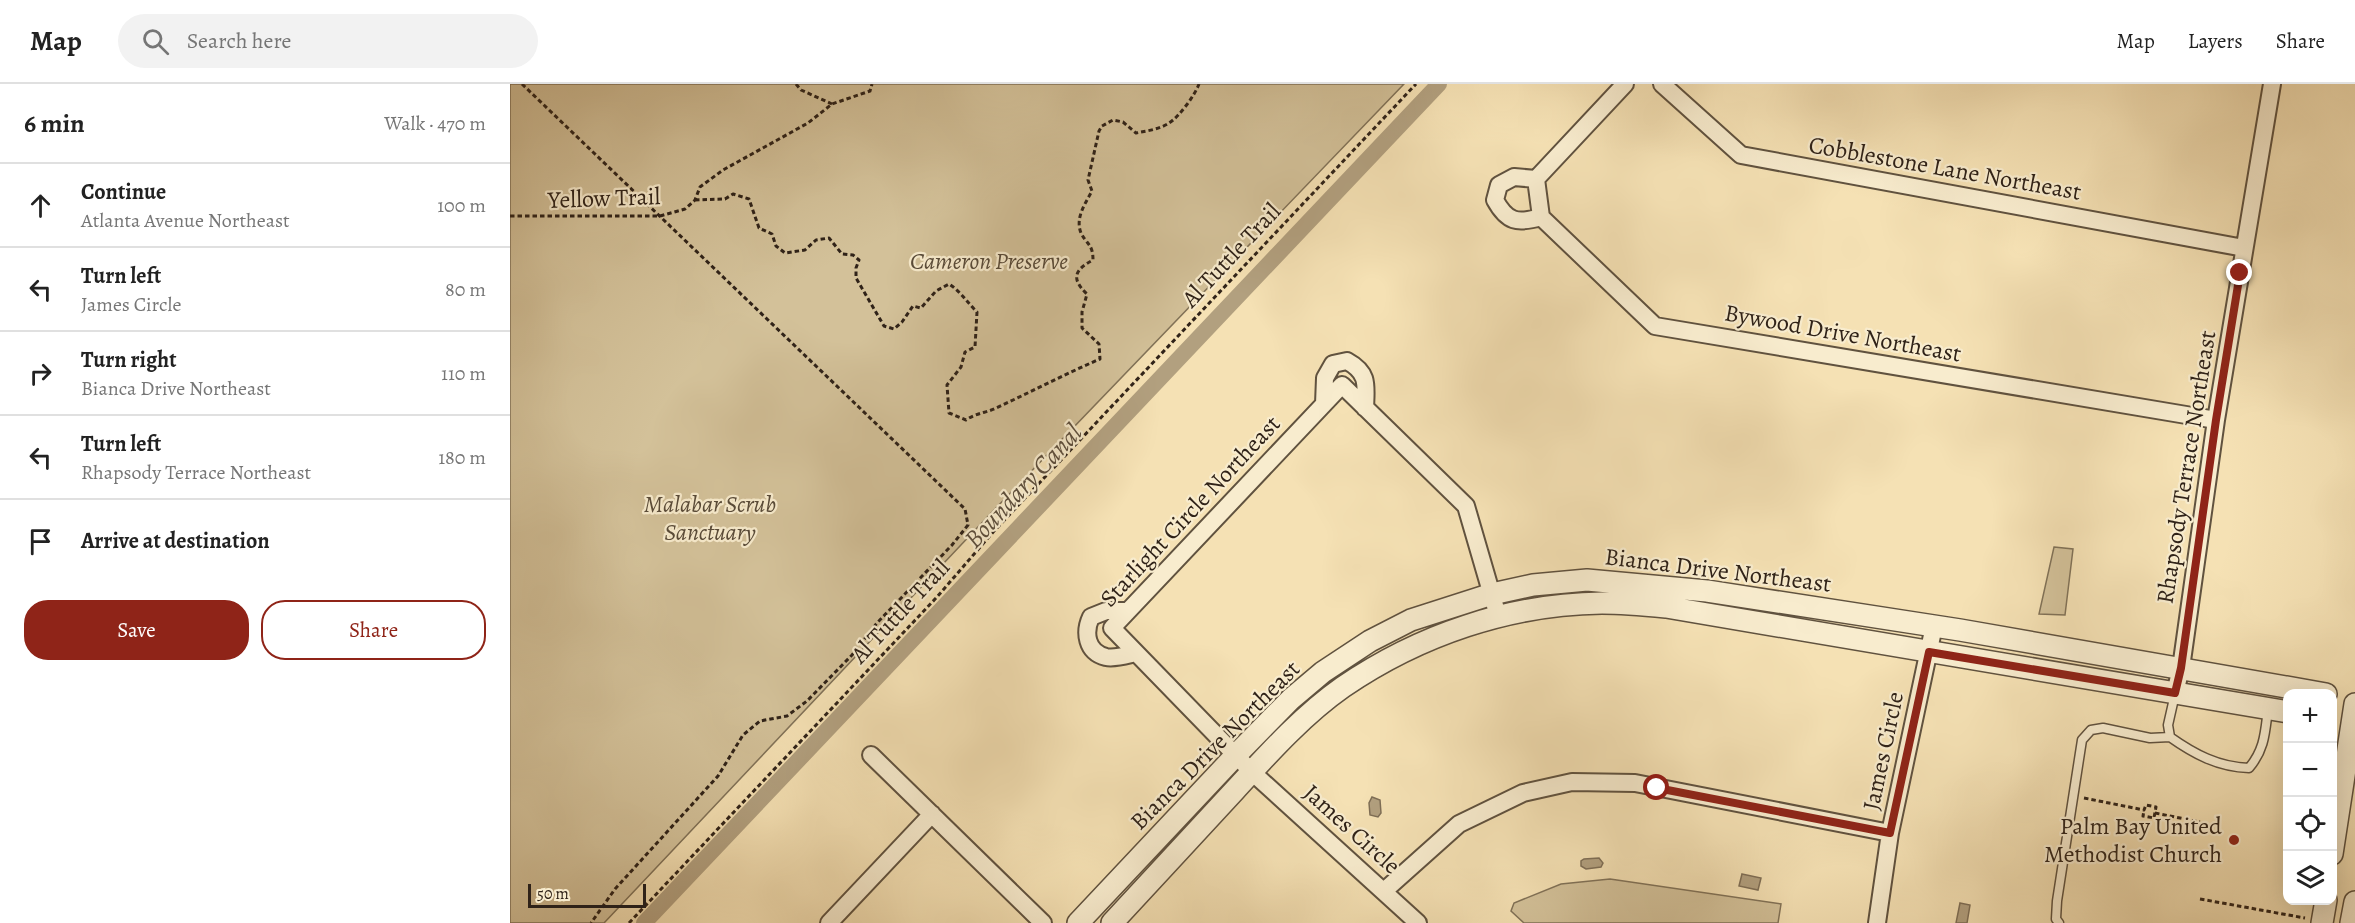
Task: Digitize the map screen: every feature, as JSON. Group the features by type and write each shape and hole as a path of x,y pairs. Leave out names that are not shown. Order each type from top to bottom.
{"street":[{"path":"1536,179 1625,84"},
{"name":"Cobblestone Lane Northeast","path":"1662,84 1741,155 2244,248"},
{"name":"Rhapsody Terrace Northeast","path":"2175,693 2181,668 2216,420 2272,84"},
{"path":"1514,177 1536,179 1541,217 1522,222 1503,214 1495,200 1499,185 1514,177"},
{"name":"Bywood Drive Northeast","path":"1541,217 1655,326 2216,420"},
{"path":"1324,404 1325,378 1333,364 1347,361 1359,368 1366,382 1365,408 1467,506 1498,616"},
{"name":"Starlight Circle Northeast","path":"1252,772 1112,628 1342,385 1365,408"},
{"name":"Bianca Drive Northeast","path":"1078,923 1236,755 1291,699 1323,672 1370,641 1411,620 1492,594 1533,585 1587,580 1718,592 1934,626 2303,689"},
{"path":"1714,616 1718,592"},
{"name":"Bianca Drive Northeast","path":"1112,923 1294,729 1342,688 1415,646 1455,629 1498,616 1543,607 1601,603 1666,607 2278,710"},
{"path":"1128,611 1106,611 1091,617 1086,628 1088,641 1094,649 1106,657 1136,653"},
{"name":"James Circle","path":"1877,923 1890,833 1934,626"},
{"path":"2337,696 2355,698"},
{"path":"2332,851 2349,717"},
{"path":"871,754 1044,923"},
{"name":"James Circle","path":"1252,772 1418,923"},
{"path":"1384,891 1459,825 1523,793 1572,782 1635,783 1890,833"},
{"path":"829,923 932,814"},
{"path":"2351,923 2355,902"},
{"path":"2314,920 2323,905"}],"lane":[{"path":"2170,737 2168,725 2175,693"},
{"path":"2059,923 2056,919 2057,901 2082,740 2091,730 2103,728 2150,738 2170,737 2209,761 2232,768 2249,768 2262,748 2278,710"}],"path":[{"path":"522,84 965,508 968,525 952,545 877,623 852,655 807,701 787,716 760,721 743,735 718,776 615,890 591,923"},
{"path":"796,84 801,90 832,104"},
{"path":"872,84 870,91 832,104 808,123 723,170 700,187 695,200 725,199 733,194 749,199 759,228 772,234 776,246 785,253 805,250 816,240 829,238 842,254 853,255 860,260 856,268 856,278 884,326 894,329 913,306 921,308 936,291 949,284 958,290 962,298 977,312 975,346 965,352 961,367 947,385 948,413 966,420 974,414 995,409 1100,359 1099,344 1082,328 1082,312 1087,294 1077,285 1076,275 1082,266 1093,260 1093,250 1081,232 1080,214 1092,191 1088,180 1099,131 1102,126 1113,120 1123,122 1136,133 1149,131 1169,123 1196,92 1199,84"},
{"name":"Al Tuttle Trail","path":"629,923 937,597 994,531 1416,84"},
{"name":"Yellow Trail","path":"510,216 660,216 685,209 695,200"},
{"path":"2073,796 2144,810 2146,805 2156,807 2155,813 2200,822"},
{"path":"2199,899 2314,920"}],"green space":[{"path":"510,84 1404,84 994,510 604,923 510,923"},
{"path":"2054,547 2073,549 2065,615 2039,614"},
{"path":"1610,879 1781,904 1778,923 1524,923 1511,911 1514,903 1561,884"}],"shaded area":[{"path":"1372,797 1380,800 1381,813 1378,817 1370,815 1369,803"},
{"path":"1599,858 1603,863 1601,867 1586,869 1581,866 1581,861 1584,859"},
{"path":"1742,874 1761,878 1758,890 1739,886"},
{"path":"1960,903 1970,905 1967,923 1956,923"}],"waterway":[{"name":"Boundary Canal","path":"644,923 1439,84"}],"place":[{"name":"Palm Bay United Methodist Church","path":"2234,840"}],"route":[{"path":"1657,788 1890,833 1929,652 2175,693 2181,668 2216,420 2240,273"}],"park label":[{"name":"Cameron Preserve","path":"989,261"},
{"name":"Malabar Scrub Sanctuary","path":"710,518"}]}
